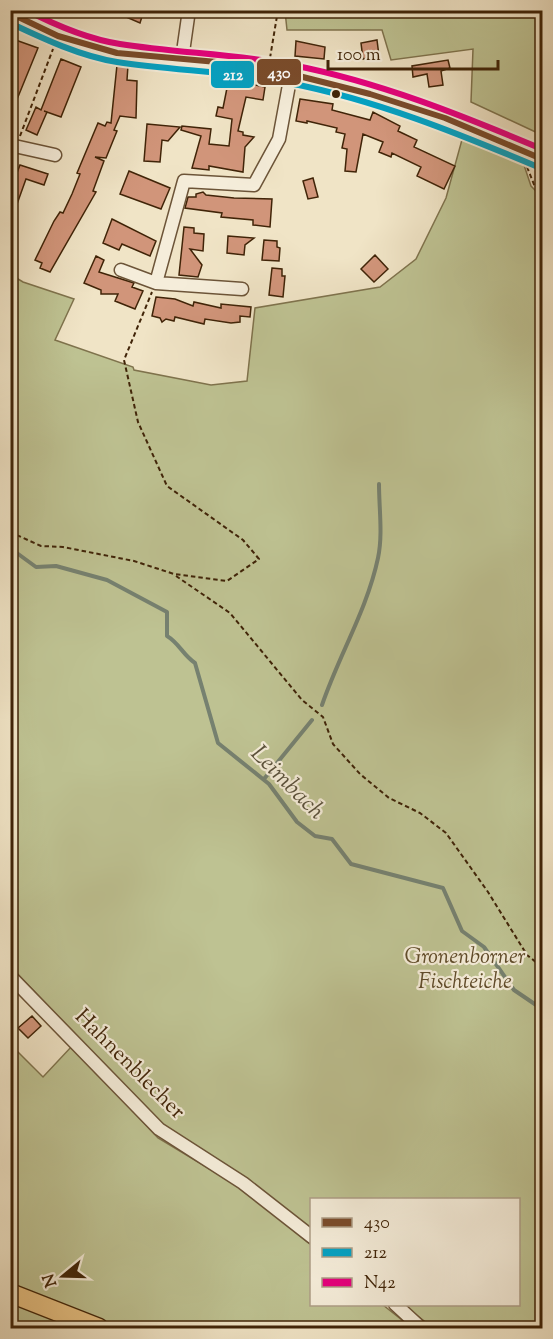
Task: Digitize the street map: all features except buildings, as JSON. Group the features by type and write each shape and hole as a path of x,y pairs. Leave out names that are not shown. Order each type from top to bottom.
{"main road":[{"path":"10,1293 99,1329"}],"street":[{"path":"182,59 189,10"},
{"path":"10,13 58,36 117,52 269,70 370,94 445,118 543,159"},
{"path":"156,283 184,181 254,185 279,139 291,74"},
{"path":"13,146 55,155"},
{"path":"121,270 156,283 242,289"},
{"name":"Hahnenblecher","path":"10,976 159,1129 243,1183 310,1236"},
{"path":"396,1306 422,1329"}],"path":[{"path":"269,70 278,10"},
{"path":"13,146 55,43"},
{"path":"522,149 529,176 543,193"},
{"path":"10,532 41,546 63,547 134,561 174,574 228,581 259,559 243,540 167,486 138,422 124,360 156,283"},
{"path":"174,574 230,614 302,700 323,717 333,744 360,774 389,798 420,813 446,833 488,892 527,955 543,967"}],"green space":[{"path":"285,11 542,11 542,135 471,102 473,49 391,60 382,30 287,30"},
{"name":"Gronenborner Fischteiche","path":"463,136 523,162 531,186 542,197 542,1328 433,1328 405,1306 520,1306 520,1198 310,1198 310,1230 162,1125 11,967 10,274 23,282 74,299 55,340 133,367 134,370 211,385 247,381 255,308 380,287 416,259 446,198"},
{"path":"10,1044 43,1077 72,1046 158,1138 243,1189 310,1244 310,1306 384,1306 412,1328 11,1328"}],"waterway":[{"path":"322,705 367,596 378,558 379,484"},
{"name":"Leimbach","path":"10,548 36,567 56,566 107,580 167,612 167,636 195,663 218,743 269,784 297,822 315,836 332,839 351,864 443,888 462,931 484,947 514,990 542,1009"},
{"path":"264,779 312,720"}],"transit line":[{"name":"N42","path":"26,10 72,31 108,42 271,61 324,72 388,90 542,149"},
{"name":"430","path":"10,13 58,36 117,53 217,62 291,74 370,94 445,118 542,159"},
{"name":"212","path":"10,23 89,56 138,65 268,79 321,90 385,108 538,167"}]}
